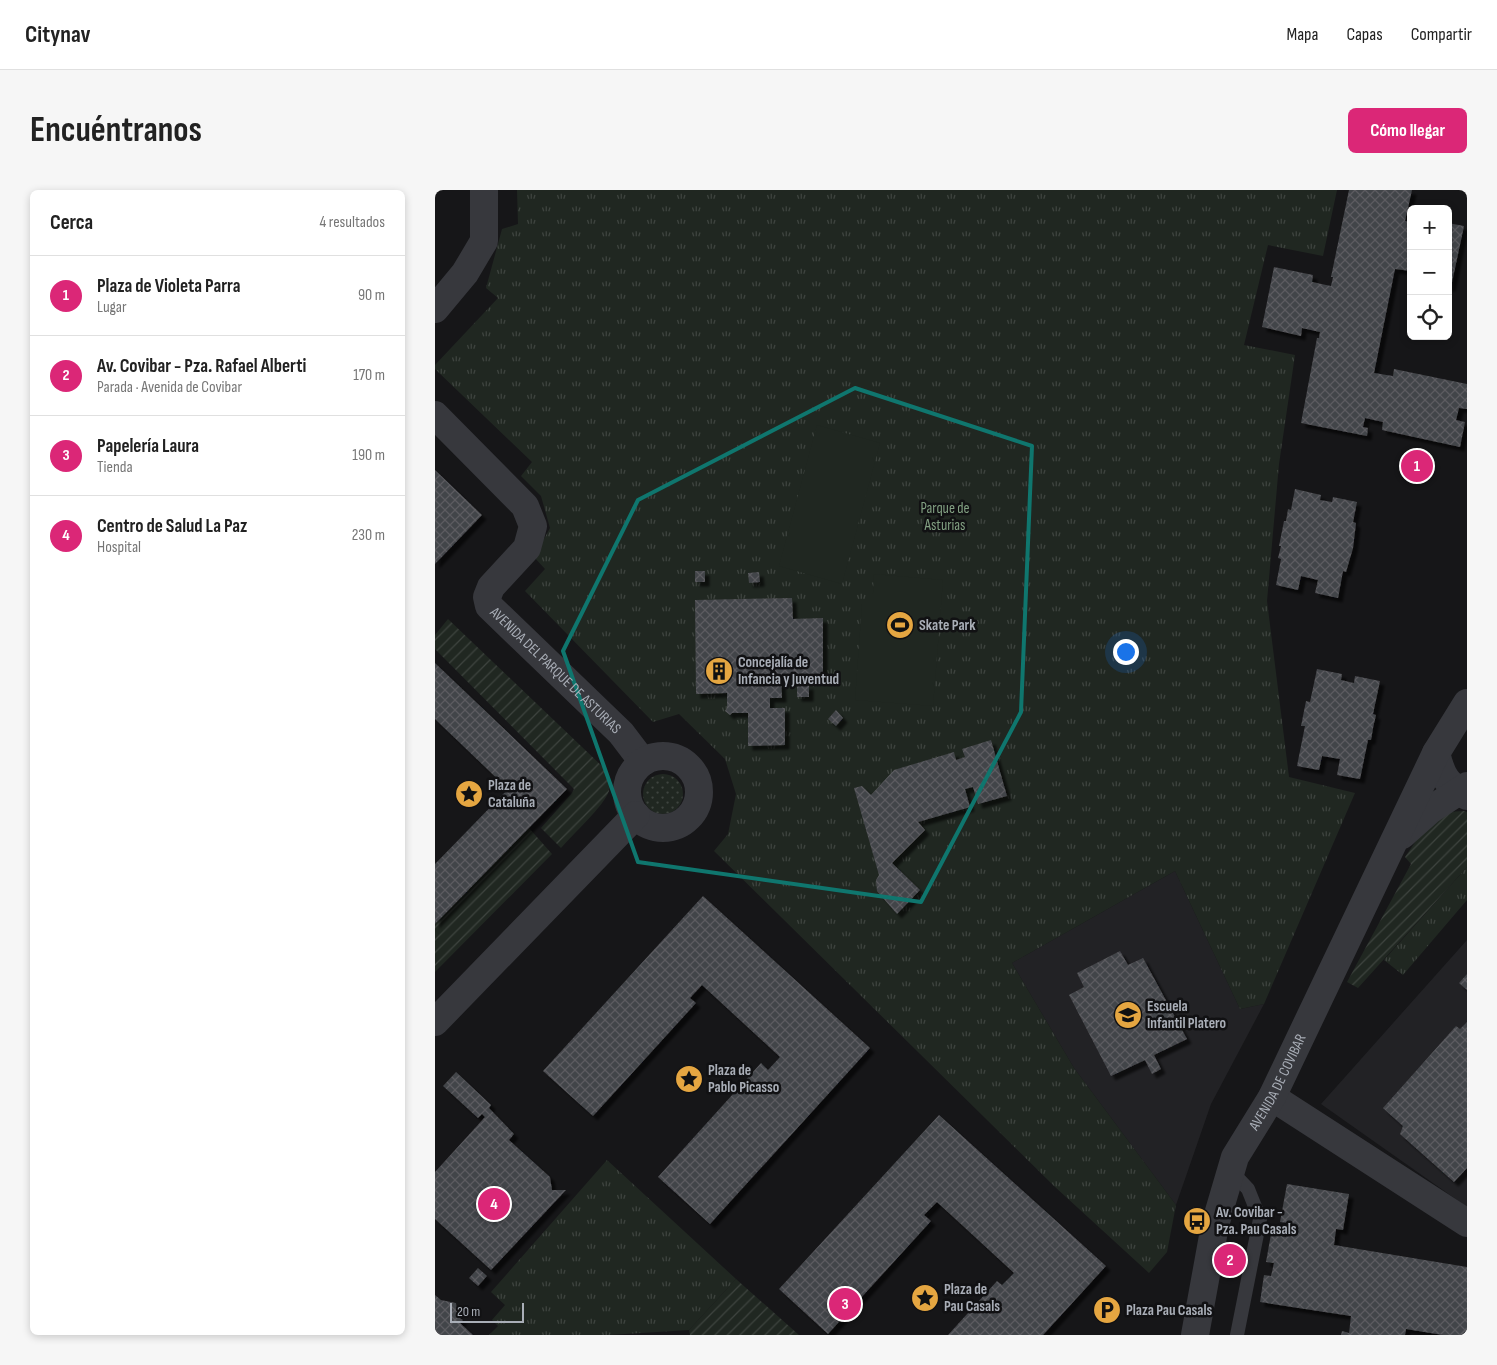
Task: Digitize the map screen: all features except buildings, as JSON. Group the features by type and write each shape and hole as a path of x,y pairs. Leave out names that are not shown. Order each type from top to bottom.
{"street":[{"path":"435,309 465,273 484,241 484,190"},
{"name":"AVENIDA DEL PARQUE DE ASTURIAS","path":"435,415 525,506 533,526 527,548 491,587 487,597 489,606 621,733 643,762"},
{"name":"AVENIDA DE COVIBAR","path":"1195,1335 1215,1226 1235,1157 1272,1097 1436,753 1460,726 1467,704"},
{"path":"1436,753 1440,772 1448,783 1465,791"},
{"path":"654,757 677,758 687,764 695,773 699,784 699,796 696,807 689,817 680,824 656,827 645,823 636,816 630,805 627,793 629,781 634,770 643,762 654,757"},
{"name":"AVENIDA DE COVIBAR","path":"1395,841 1431,810 1465,791"},
{"path":"435,1022 636,816"},
{"path":"1272,1097 1467,1223"}],"lane":[{"path":"1231,1171 1248,1189 1260,1219 1237,1335"}],"highlighted area":[{"path":"855,388 1032,446 1021,712 921,902 638,862 563,651 638,500"}],"shaded area":[{"path":"1175,871 1240,1009 1264,1004 1211,1104 1176,1205 1074,1068 1012,963"},
{"path":"1467,940 1467,1207 1321,1104"}],"green space":[{"name":"Parque de Asturias","path":"517,190 1337,190 1323,256 1268,245 1244,345 1295,355 1279,464 1267,601 1289,777 1355,793 1264,1004 1240,1009 1175,871 1012,963 1074,1068 1176,1205 1167,1252 1149,1273 1054,1186 714,851 728,834 736,794 725,759 679,714 653,722 525,591 545,569 534,557 550,528 541,496 521,476 532,462 435,369 435,365 498,298 486,288 502,229 518,224"},
{"path":"817,425 880,443 842,584 779,566"},
{"name":"Skate Park","path":"874,574 943,580 933,706 855,700 862,604 873,593"},
{"path":"448,619 604,768 610,785 606,797 595,812 561,848 541,828 574,789 435,649 435,635"},
{"path":"667,774 674,777 680,783 683,794 682,802 674,811 667,814 659,814 652,811 644,802 643,790 646,783 655,775"},
{"path":"1447,812 1467,812 1467,867 1358,988 1347,982 1411,864 1405,857 1426,826"},
{"path":"529,828 552,854 435,972 435,924"},
{"path":"1467,867 1467,900 1403,975 1384,960"},
{"path":"607,1160 736,1279 689,1330 609,1335 489,1335 498,1326 492,1320 505,1305 491,1292"},
{"path":"736,1279 799,1335 690,1335 689,1330"}],"place":[{"name":"Plaza de Violeta Parra","path":"1417,466"},
{"name":"Skate Park","path":"900,625"},
{"name":"Concejalía de Infancia y Juventud","path":"719,671"},
{"name":"Plaza de Cataluña","path":"469,794"},
{"name":"Escuela Infantil Platero","path":"1128,1015"},
{"name":"Plaza de Pablo Picasso","path":"689,1079"},
{"name":"Centro de Salud La Paz","path":"494,1204"},
{"name":"Av. Covibar - Pza. Pau Casals","path":"1197,1221"},
{"name":"Av. Covibar - Pza. Rafael Alberti","path":"1230,1260"},
{"name":"Plaza de Pau Casals","path":"925,1298"},
{"name":"Papelería Laura","path":"845,1304"},
{"name":"Plaza Pau Casals","path":"1107,1310"}]}
